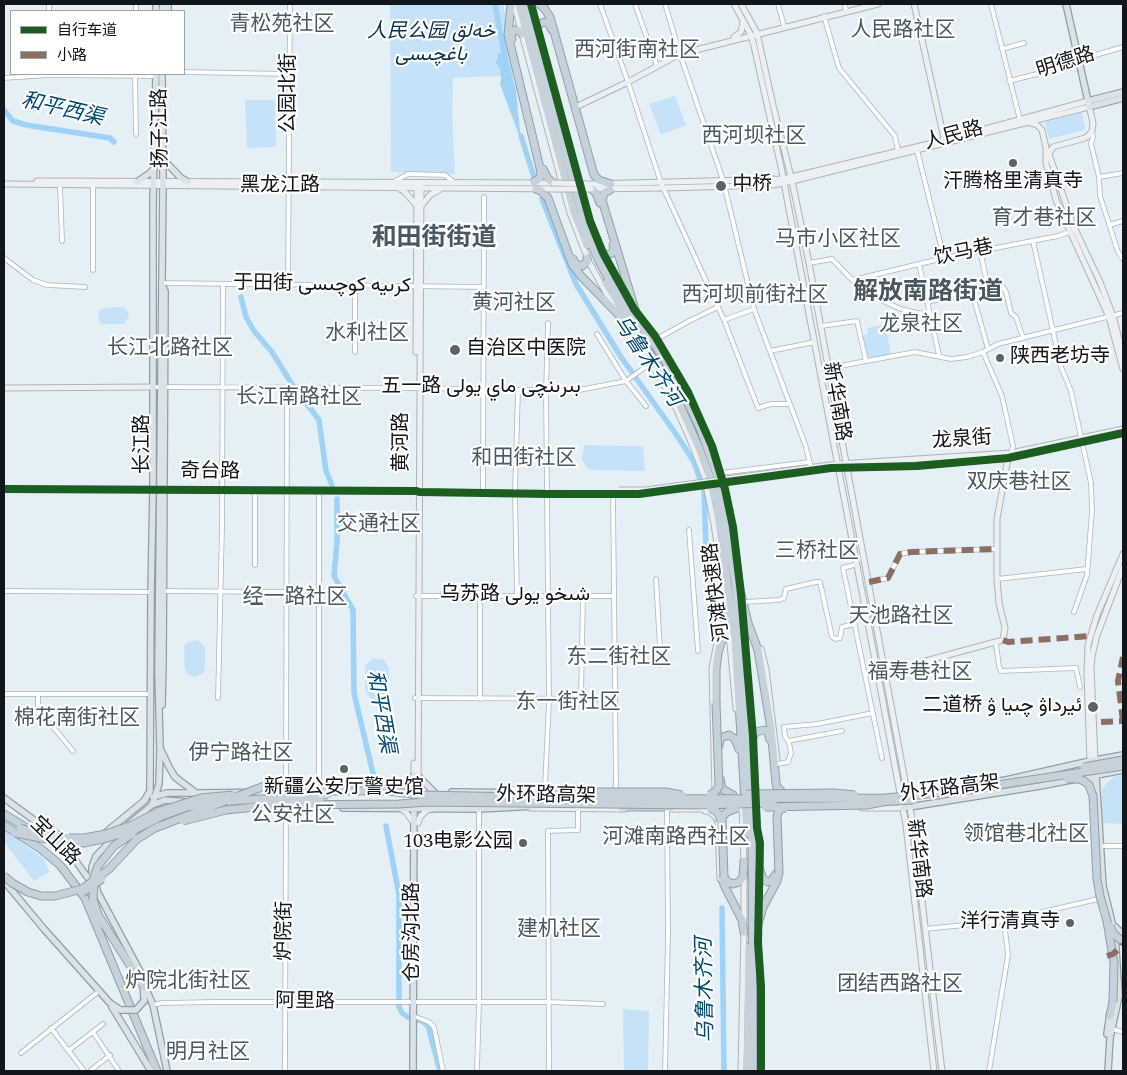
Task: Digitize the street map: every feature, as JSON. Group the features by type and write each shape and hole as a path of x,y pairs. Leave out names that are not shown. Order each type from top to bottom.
{"highway":[{"path":"513,4 508,35 541,172 535,186 548,198 572,264 581,276 619,315"},
{"name":"河滩快速路","path":"519,4 574,212 594,262 662,372 682,410 709,475 734,574 741,640 752,846 751,986 747,1071"},
{"name":"河滩快速路","path":"526,4 588,236 612,285 663,357 700,428 716,472 724,530 725,566 735,639 746,811 753,1071"},
{"path":"539,4 550,18 594,175 610,187 604,193 602,200 639,324"},
{"path":"538,28 539,24 545,22 552,29 592,174 589,182 590,186 599,198 614,247 613,252 610,254 606,255 603,253"},
{"path":"522,34 516,30 511,36 544,173 556,186 551,198 571,256 576,264 580,266 586,264 587,258"},
{"path":"610,290 626,326"},
{"path":"724,530 729,510"},
{"path":"712,511 724,530"},
{"path":"725,566 725,600"},
{"path":"734,574 758,650 772,729 776,783 783,793"},
{"path":"712,795 719,786 716,669 718,653 727,622 726,610"},
{"path":"755,735 764,730 768,732 771,743 773,784 764,793"},
{"path":"733,794 722,789 721,785 720,738 732,736 737,742 740,752"},
{"path":"1038,779 1078,768 1123,760"},
{"name":"外环路高架","path":"4,876 28,892 41,896 55,896 82,889 109,869 138,839 155,828 267,785 283,785 326,791 388,791 624,799 867,798 919,795 1123,769"},
{"name":"外环路高架","path":"4,881 11,888 26,896 42,900 56,900 84,893 96,885 131,851 155,833 190,819 226,810 274,805 428,802 698,805 782,802 882,802 920,800 1123,769"},
{"path":"1067,779 1084,781 1092,790 1097,879 1100,896 1113,932 1123,940"},
{"path":"545,793 666,792 682,795"},
{"path":"4,826 41,835 62,838 84,838 106,834 132,825 160,811 201,798 227,795 418,793"},
{"path":"624,799 682,795 764,793 846,793 867,798"},
{"path":"4,820 19,829 62,842 84,843 134,830 186,807 204,804 262,799 428,802"},
{"path":"744,861 743,878 739,882 733,884 723,877 722,820 723,816 728,812 788,807 867,805 882,802"},
{"path":"608,804 676,806 740,811"},
{"path":"536,806 651,808 676,806"},
{"path":"758,924 763,907 777,881 777,816 779,810 788,807"},
{"path":"710,808 720,816 723,877 742,920 744,932"},
{"path":"752,846 763,879 768,882 777,873 774,816 772,813 760,810"},
{"path":"4,814 60,865 85,898 158,1071"},
{"path":"162,816 120,841 105,856 98,866 94,877 93,900 162,1071"},
{"path":"99,916 144,987"},
{"path":"1110,923 1114,963 1113,1002 1110,1016"},
{"path":"751,986 758,943"},
{"path":"743,949 751,986"}],"main road":[{"path":"513,4 570,213 587,258 601,286 672,399 704,475 712,511 725,600 740,752 740,811 744,861 741,1071"},
{"path":"531,4 590,221 603,253 634,309 657,340 688,392 712,446 729,510 741,593 755,735 756,790 760,810 757,828 760,843 758,943 761,987 761,1071"},
{"name":"新华南路","path":"734,4 751,35 784,181 839,466 903,808 934,1071"},
{"name":"新华南路","path":"741,4 756,30 792,179 829,368 908,794 942,1071"},
{"path":"576,107 680,54 751,35 756,30 771,29 878,4"},
{"path":"914,4 945,141"},
{"path":"1046,150 1085,138 1092,131 1093,123 1066,4"},
{"path":"729,40 741,32 743,22"},
{"name":"扬子江路","path":"158,75 162,87 163,184"},
{"name":"扬子江路","path":"154,184 158,75"},
{"path":"162,87 167,75"},
{"name":"人民路","path":"662,186 724,182 773,185 898,151 1025,123 1123,92"},
{"name":"人民路","path":"792,179 917,150 1020,120 1123,98"},
{"path":"1025,123 1033,123 1042,130 1046,150 1046,163 1055,196 1073,231 1111,317 1123,354"},
{"path":"1050,157 1051,149 1056,146"},
{"path":"1046,150 1050,157 1073,231"},
{"path":"163,159 181,178 188,182"},
{"path":"138,182 150,173 155,166"},
{"name":"黑龙江路","path":"4,183 138,182 154,184"},
{"name":"黑龙江路","path":"163,184 188,182 398,188 455,183 535,186"},
{"name":"黑龙江路","path":"4,183 93,185 392,183 442,188 662,186"},
{"name":"长江路","path":"154,184 159,387"},
{"name":"长江路","path":"163,184 157,592 160,748 168,767 181,783 196,793"},
{"name":"黄河路","path":"418,793 416,775 419,186"},
{"path":"398,188 404,191 419,206 430,195 442,188"},
{"path":"1111,317 1123,369"},
{"name":"五一路 بىرىنچى ماي يولى","path":"4,388 159,387"},
{"name":"龙泉街","path":"800,470 846,465 917,466 1010,456 1123,431"},
{"path":"885,672 996,644 1003,640 1005,628 999,603 997,579 996,519 1010,456"},
{"name":"龙泉街","path":"800,470 810,465 839,466"},
{"path":"620,492 652,492 800,470"},
{"name":"奇台路","path":"4,489 319,490 613,494 620,492"},
{"name":"奇台路","path":"418,491 483,490 515,492"},
{"name":"奇台路","path":"548,493 620,492"},
{"path":"1108,1071 1112,1029 1119,996 1115,935 1110,923 1103,886 1092,761 1087,672 1088,645 1097,615 1123,555"},
{"path":"1092,761 1092,656 1097,635 1123,567"},
{"name":"长江路","path":"150,789 151,694 157,592"},
{"path":"712,795 712,668 726,610"},
{"path":"746,615 755,632 766,669 776,740 779,786 785,792 794,796"},
{"path":"152,805 159,784 160,748"},
{"path":"756,790 767,797 908,794 1006,780 1123,755"},
{"path":"760,810 766,808 910,808 1094,776 1123,769"},
{"path":"400,792 416,775 435,793"},
{"path":"1094,776 1094,879 1107,930 1112,974 1104,1071"},
{"path":"144,801 150,789 156,796 165,800 215,806 479,809 536,806"},
{"path":"40,824 70,841 81,843 95,840 144,801 168,793 400,792 738,796 741,794"},
{"name":"仓房沟北路","path":"415,1071 416,808 418,793"},
{"name":"宝山路","path":"4,798 40,824 70,853 86,873 98,893"},
{"path":"110,1003 121,1010 136,1010 144,1001 144,987 141,971 98,893 92,874 92,867 96,856 105,846 152,805 165,800"},
{"path":"520,807 540,809 692,808 737,809 740,811"},
{"path":"399,808 405,811 416,823 428,810 434,808"},
{"path":"692,808 710,812 716,817 720,878 722,887 728,892"},
{"path":"4,881 110,1003 151,1071"},
{"path":"913,885 920,884"},
{"path":"1110,923 1123,934"},
{"path":"1107,930 1123,940"},
{"path":"144,987 153,1005 167,1071"}],"street":[{"name":"公园北街","path":"288,285 290,4"},
{"path":"600,4 662,186 724,320 758,408 772,404 790,404"},
{"path":"635,4 657,66"},
{"path":"665,4 724,182 754,309 805,444 810,465 720,473"},
{"path":"778,4 784,26"},
{"path":"845,4 846,11"},
{"path":"991,4 1020,120"},
{"path":"824,16 839,68 894,136 898,151"},
{"path":"1002,48 1024,43"},
{"name":"明德路","path":"1009,82 1061,68 1064,64 1123,47"},
{"path":"185,72 290,74"},
{"path":"4,78 48,75 135,75 136,134"},
{"path":"1092,131 1091,144 1100,196 1118,252 1123,259"},
{"path":"917,150 944,258"},
{"path":"1098,177 1123,173"},
{"path":"392,183 408,174 412,174 445,175 455,183"},
{"path":"60,185 62,241"},
{"path":"93,185 93,270"},
{"path":"483,490 484,196"},
{"path":"1109,225 1123,222"},
{"name":"饮马巷","path":"853,280 944,258 1058,236 1073,231"},
{"path":"1033,241 1061,366 1071,391 1091,483 1092,511 1087,575 1074,612"},
{"path":"980,250 988,288"},
{"path":"4,258 34,280 48,285 85,286"},
{"path":"809,263 832,259 858,286 874,297 917,313 930,314"},
{"path":"919,264 939,356"},
{"name":"于田街 كرىيە كوچىسى","path":"161,284 484,287"},
{"path":"218,698 223,284"},
{"path":"928,302 1000,285 1003,286 1011,314 1016,317 1023,338"},
{"path":"355,286 355,352"},
{"path":"972,292 988,349"},
{"path":"657,340 718,307"},
{"path":"724,320 754,309"},
{"path":"829,368 915,352 951,358 967,357 983,352 998,344 1123,313"},
{"path":"821,326 857,321 866,361"},
{"path":"512,789 541,789 546,787 549,699 546,391 548,324"},
{"path":"597,334 646,406"},
{"path":"770,351 815,342"},
{"path":"983,352 1002,396 1013,446 1010,456"},
{"name":"五一路 بىرىنچى ماي يولى","path":"159,387 574,391 628,380 651,363"},
{"name":"炉院街","path":"285,1071 287,388"},
{"path":"517,596 515,492 518,391"},
{"path":"254,565 255,490"},
{"path":"319,490 319,792"},
{"path":"613,494 616,786 614,794"},
{"path":"689,530 698,651"},
{"path":"869,582 888,578 900,554 996,549"},
{"path":"857,564 843,568 882,758"},
{"path":"997,579 1087,569"},
{"path":"656,579 661,666"},
{"path":"744,602 779,600 784,598 786,589 820,582 832,637 840,638 842,627 854,624"},
{"path":"4,592 286,592"},
{"name":"乌苏路 شىخو يولى","path":"417,596 614,596"},
{"path":"480,596 480,699"},
{"path":"582,596 582,700"},
{"path":"996,644 1001,671 1076,668 1080,687"},
{"path":"4,694 151,694"},
{"path":"38,694 38,708 73,751"},
{"path":"417,698 615,699"},
{"path":"777,764 788,762 791,753 784,727 817,724 873,713"},
{"path":"788,741 842,731"},
{"path":"477,1069 479,809"},
{"path":"549,1071 548,831 578,830 578,809"},
{"path":"665,1071 668,934 666,809"},
{"path":"1100,846 1123,846"},
{"path":"925,929 1004,921 1098,899"},
{"path":"989,1071 1008,955 1004,921"},
{"path":"21,1053 99,991"},
{"name":"阿里路","path":"153,1005 162,1003 285,1002 549,1002 602,1004"},
{"path":"415,1019 429,1022 434,1027 443,1071"},
{"path":"68,1051 103,1024"},
{"path":"51,1028 84,1071"},
{"path":"1112,1029 1123,1032"},
{"path":"93,1032 119,1071"},
{"path":"90,1071 110,1055"}],"green space":[{"name":"人民公园 خەلق باغچىسى","path":"390,4 503,4 516,75 453,78 452,113 455,174 391,172"},
{"path":"675,96 686,125 661,135 649,104"},
{"path":"245,100 275,100 276,147 247,148"},
{"path":"1082,113 1084,130 1049,139 1045,122"},
{"path":"125,308 128,312 129,317 124,324 102,324 99,322 98,314 100,310"},
{"path":"881,325 886,327 891,355 871,358 866,356 862,335 868,334 867,328"},
{"path":"584,445 643,446 645,471 589,470 582,460"},
{"path":"195,640 200,642 205,648 205,666 204,673 194,677 185,670 184,649 185,644"},
{"path":"373,658 384,660 389,668 389,688 383,699 371,699 365,691 365,666"},
{"path":"1123,775 1123,824 1102,823 1102,789 1113,777"},
{"path":"4,829 44,859 49,872 34,881 4,842"},
{"path":"623,1009 649,1011 648,1070 624,1071"}],"shaded area":[{"path":"506,52 516,91 520,131 524,142 522,143 500,84 500,68 496,63 499,53"}],"waterway":[{"name":"乌鲁木齐河","path":"495,4 505,59"},
{"name":"和平西渠","path":"4,110 13,121 26,125 110,138 114,142"},
{"name":"乌鲁木齐河","path":"521,136 534,177"},
{"name":"乌鲁木齐河","path":"542,199 576,284 621,357 694,462 704,491 707,576"},
{"name":"和平西渠","path":"241,297 246,317 254,331 272,352 293,386"},
{"name":"和平西渠","path":"301,396 319,420 326,471 332,485"},
{"name":"和平西渠","path":"337,499 337,541 334,576 353,610 354,693 376,786"},
{"name":"和平西渠","path":"386,826 399,895 399,1007 402,1013 408,1017 422,1021 428,1026 440,1071"},
{"name":"乌鲁木齐河","path":"722,908 724,1071"}],"marked path":[{"path":"869,582 888,578 900,554 996,549"},
{"path":"1003,640 1008,642 1091,636"},
{"path":"1123,657 1118,681 1123,721"},
{"path":"1101,722 1123,721"},
{"path":"1107,956 1113,954 1123,945"}],"cycle path":[{"path":"531,4 590,221 603,253 634,309 655,336 688,392 712,446 725,489 733,527 741,594 753,737 757,828 760,843 758,943 761,987 761,1071"},
{"path":"4,489 639,494 831,468 917,466 1008,458 1123,433"}],"place":[{"name":"汗腾格里清真寺","path":"1013,163"},
{"name":"中桥","path":"721,186"},
{"name":"自治区中医院","path":"455,350"},
{"name":"陕西老坊寺","path":"1000,358"},
{"name":"二道桥 ئيرداۋ چىيا ۋ","path":"1093,707"},
{"name":"新疆公安厅警史馆","path":"344,769"},
{"name":"103电影公园","path":"523,843"},
{"name":"洋行清真寺","path":"1070,923"}],"district":[{"name":"青松苑社区","path":"282,26"},
{"name":"人民路社区","path":"903,32"},
{"name":"西河街南社区","path":"637,52"},
{"name":"西河坝社区","path":"754,138"},
{"name":"育才巷社区","path":"1044,220"},
{"name":"和田街街道","path":"434,240"},
{"name":"马市小区社区","path":"838,241"},
{"name":"解放南路街道","path":"928,294"},
{"name":"西河坝前街社区","path":"755,297"},
{"name":"黄河社区","path":"514,305"},
{"name":"龙泉社区","path":"921,326"},
{"name":"水利社区","path":"367,335"},
{"name":"长江北路社区","path":"170,350"},
{"name":"长江南路社区","path":"299,399"},
{"name":"和田街社区","path":"524,460"},
{"name":"双庆巷社区","path":"1019,484"},
{"name":"交通社区","path":"379,526"},
{"name":"三桥社区","path":"817,553"},
{"name":"经一路社区","path":"295,599"},
{"name":"天池路社区","path":"901,618"},
{"name":"东二街社区","path":"619,659"},
{"name":"福寿巷社区","path":"920,674"},
{"name":"东一街社区","path":"568,704"},
{"name":"棉花南街社区","path":"77,720"},
{"name":"伊宁路社区","path":"241,755"},
{"name":"公安社区","path":"293,817"},
{"name":"领馆巷北社区","path":"1026,836"},
{"name":"河滩南路西社区","path":"676,839"},
{"name":"建机社区","path":"559,931"},
{"name":"炉院北街社区","path":"188,983"},
{"name":"团结西路社区","path":"900,986"},
{"name":"明月社区","path":"208,1054"}]}
